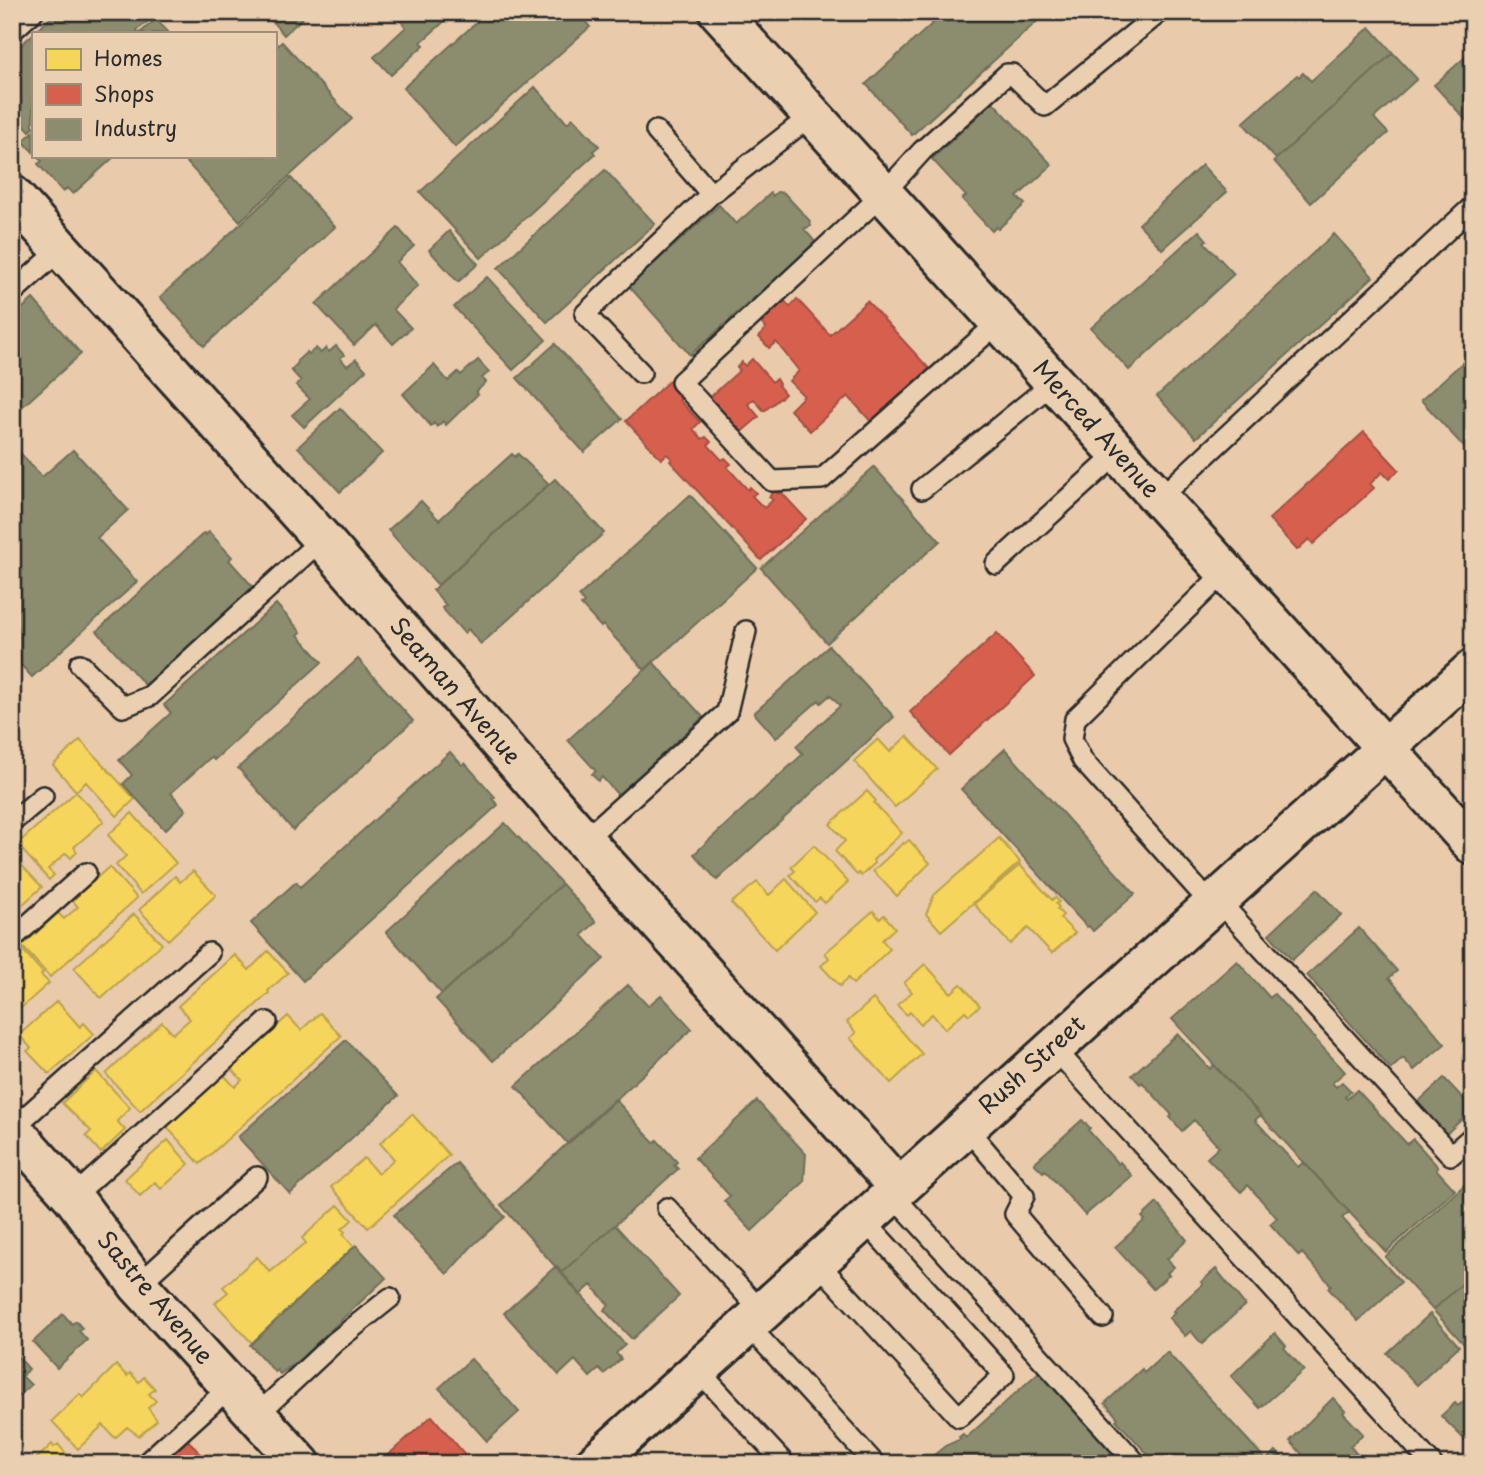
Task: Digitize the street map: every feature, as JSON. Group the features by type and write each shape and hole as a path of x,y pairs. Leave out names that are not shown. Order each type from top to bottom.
{"street":[{"name":"Merced Avenue","path":"719,12 1473,845"},
{"name":"Seaman Avenue","path":"12,195 322,539 894,1190"},
{"name":"Rush Street","path":"594,1464 1053,1046 1473,669"},
{"name":"Sastre Avenue","path":"12,1129 73,1197 138,1286 301,1464"}],"lane":[{"path":"12,31 33,12"},
{"path":"999,322 822,479 772,481 682,383 682,380 883,194 922,151 1007,74 1012,74 1045,106 1160,12"},
{"path":"641,373 586,316 586,312 711,194 812,115"},
{"path":"656,131 711,194"},
{"path":"1159,499 1473,206"},
{"path":"12,293 61,249"},
{"path":"922,489 1054,382"},
{"path":"996,564 1118,453"},
{"path":"80,664 123,708 150,696 322,539"},
{"path":"1225,572 1075,719 1072,739 1083,761 1451,1155 1473,1136"},
{"path":"584,840 727,712 746,631"},
{"path":"12,822 43,796"},
{"path":"12,939 86,873"},
{"path":"12,1129 209,953"},
{"path":"73,1197 267,1022"},
{"path":"1053,1046 1432,1464"},
{"path":"965,1126 1024,1196 1015,1214 1103,1317"},
{"path":"138,1286 257,1177"},
{"path":"894,1190 1137,1464"},
{"path":"667,1208 875,1464"},
{"path":"816,1261 959,1417 1004,1375 863,1219"},
{"path":"257,1415 335,1342 390,1298"},
{"path":"697,1369 785,1464"},
{"path":"145,1464 230,1386"}],"building: Homes":[{"path":"907,736 937,769 895,807 854,761 878,739 890,752"},
{"path":"80,740 135,799 117,816 86,782 76,791 53,765"},
{"path":"867,791 876,801 874,803 902,833 873,860 875,863 861,876 835,851 845,841 830,824"},
{"path":"76,792 104,821 74,847 77,852 71,858 66,853 48,869 54,875 49,880 17,844"},
{"path":"132,813 176,863 141,894 116,865 126,856 108,835"},
{"path":"999,838 1020,862 941,931 926,914 934,895"},
{"path":"909,840 930,863 897,896 873,871"},
{"path":"814,845 848,882 825,903 820,898 815,902 790,875 795,871 791,867"},
{"path":"12,855 42,887 12,914"},
{"path":"1020,865 1052,900 1055,897 1059,902 1056,904 1059,907 1057,909 1063,915 1060,918 1075,933 1052,953 1028,928 1010,944 974,904"},
{"path":"109,867 137,898 50,977 22,946 58,913 64,919 78,907 72,900"},
{"path":"193,871 216,895 168,940 139,910 175,876 180,882"},
{"path":"786,879 815,912 775,950 731,903 757,882 769,895"},
{"path":"873,911 880,919 884,915 895,928 882,940 890,949 853,984 848,978 840,986 821,966 829,958 825,953"},
{"path":"134,914 162,944 101,998 74,968"},
{"path":"21,948 49,983 12,1016 12,956"},
{"path":"268,951 288,973 140,1111 106,1074 162,1022 173,1034 190,1019 178,1006 235,955 249,970"},
{"path":"925,964 951,993 961,984 980,1006 969,1015 965,1011 945,1029 932,1014 920,1024 910,1012 907,1015 897,1005 912,992 904,983"},
{"path":"873,999 922,1054 891,1083 850,1038 856,1033 847,1022"},
{"path":"57,1001 80,1027 84,1023 94,1034 49,1074 27,1051 31,1048 19,1035"},
{"path":"320,1013 341,1036 200,1164 166,1126 223,1074 235,1087 242,1080 231,1068 288,1016 301,1030"},
{"path":"96,1071 130,1108 117,1121 125,1130 101,1153 86,1136 91,1131 62,1103"},
{"path":"412,1114 449,1155 368,1228 331,1187 364,1158 378,1174 394,1159 380,1143"},
{"path":"168,1140 189,1164 161,1189 155,1182 140,1196 125,1179"},
{"path":"338,1205 352,1220 342,1229 354,1247 252,1343 215,1303 228,1292 223,1287 257,1257 270,1272 306,1243 302,1238"},
{"path":"116,1365 127,1376 130,1373 139,1382 144,1377 155,1389 149,1394 156,1401 148,1408 157,1420 139,1436 127,1427 115,1438 103,1425 78,1449 52,1421 80,1394 83,1398"},
{"path":"52,1444 54,1447 58,1444 68,1456 65,1459 69,1464 31,1464"}],"building: Shops":[{"path":"779,295 790,307 797,299 830,335 867,301 933,373 875,426 848,396 810,431 790,410 804,396 789,381 799,371 776,342 769,348 759,337 766,328 762,324 765,321 758,314"},
{"path":"752,359 772,382 776,379 785,394 764,411 754,399 748,404 759,417 739,434 709,398 740,370 737,367 742,362 745,366"},
{"path":"671,379 685,395 679,400 700,422 693,429 702,439 706,437 711,442 708,445 722,460 725,458 731,464 727,467 748,490 750,487 756,493 752,496 764,508 773,500 769,497 775,491 778,494 781,492 806,519 761,560 670,461 672,459 667,454 661,459 626,421"},
{"path":"1364,432 1399,470 1389,479 1382,472 1370,484 1374,488 1313,544 1309,539 1297,550 1269,519"},
{"path":"997,633 1035,676 949,755 910,712"},
{"path":"432,1416 473,1464 379,1463"},
{"path":"187,1439 209,1464 161,1464"}],"building: Industry":[{"path":"57,12 160,12 138,32 35,32"},
{"path":"264,12 309,12 284,35"},
{"path":"393,12 455,12 421,42 424,45 391,75 374,57 406,27"},
{"path":"488,12 577,12 590,27 455,147 403,88"},
{"path":"945,12 1041,12 1044,15 912,135 866,84"},
{"path":"156,19 168,32 141,32"},
{"path":"1370,27 1393,53 1276,159 1243,123 1297,75 1299,77 1303,73 1311,81"},
{"path":"32,35 30,131 12,112 12,53"},
{"path":"282,42 352,119 240,221 183,158 276,158 276,47"},
{"path":"1473,50 1473,128 1434,85"},
{"path":"1393,53 1417,79 1374,118 1388,133 1311,203 1274,161"},
{"path":"535,87 567,123 573,118 599,146 593,151 595,154 481,258 420,192"},
{"path":"993,102 1052,165 1017,197 1025,204 998,229 996,227 992,231 962,199 966,196 932,159"},
{"path":"32,133 32,151 23,141"},
{"path":"39,158 113,158 73,194 67,188 63,192 38,164 42,161"},
{"path":"1202,165 1227,192 1162,249 1139,224"},
{"path":"605,170 655,224 547,322 498,268"},
{"path":"291,178 335,227 204,346 160,297"},
{"path":"777,192 784,193 809,220 811,226 804,229 816,243 690,355 629,286 719,205 736,224 771,193 773,196"},
{"path":"398,228 414,246 397,262 418,286 393,309 411,328 393,344 376,325 354,345 316,304"},
{"path":"449,231 478,264 458,282 429,250"},
{"path":"1199,231 1207,240 1204,242 1234,274 1129,370 1091,328"},
{"path":"1334,234 1373,277 1196,438 1157,396"},
{"path":"487,277 546,340 513,370 454,307"},
{"path":"33,299 81,354 12,416 12,328 22,320 16,314"},
{"path":"555,344 622,419 584,452 517,378"},
{"path":"336,346 344,355 340,358 347,366 356,359 366,370 304,427 292,415 310,399 296,385 301,381 291,370 307,352 309,354 316,348 321,353 326,348 329,352"},
{"path":"1473,353 1473,457 1421,400"},
{"path":"478,360 489,372 482,378 486,382 476,392 478,394 446,425 443,421 437,427 434,423 431,426 403,394 434,365 448,381 458,372 461,375"},
{"path":"340,408 382,453 340,492 298,447"},
{"path":"12,444 42,477 73,450 128,510 97,538 137,582 32,677 12,655"},
{"path":"512,454 515,457 518,454 549,484 438,585 388,530 421,501 439,520"},
{"path":"874,467 940,541 827,643 761,568"},
{"path":"555,479 604,533 481,644 468,629 464,633 442,608 446,605 433,590"},
{"path":"690,495 757,568 645,670 581,605 584,603 579,596"},
{"path":"209,532 232,557 229,560 253,587 145,685 97,631 204,533 206,535"},
{"path":"276,604 301,632 298,635 322,662 214,760 211,757 171,793 186,810 165,830 123,784 132,775 119,760 171,713 164,705"},
{"path":"829,646 894,717 717,880 694,854 803,754 796,746 840,706 830,695 821,703 819,700 776,738 754,713"},
{"path":"358,659 413,721 293,830 238,768"},
{"path":"653,662 703,717 618,795 602,777 598,781 592,774 596,771 568,740"},
{"path":"1005,749 1135,894 1093,931 961,789"},
{"path":"450,752 462,765 465,763 495,797 492,799 498,805 303,981 251,923 296,882 300,887"},
{"path":"505,823 562,884 442,994 386,932"},
{"path":"562,884 596,922 582,935 604,959 493,1061 436,999"},
{"path":"1317,889 1341,915 1292,960 1269,934"},
{"path":"1359,928 1397,971 1389,978 1445,1044 1414,1070 1403,1058 1391,1069 1307,975"},
{"path":"1237,961 1270,998 1274,994 1345,1072 1332,1083 1336,1087 1342,1082 1351,1091 1345,1097 1347,1099 1357,1090 1407,1144 1413,1139 1455,1190 1386,1252 1172,1019"},
{"path":"628,985 648,1006 661,995 692,1029 568,1144 516,1086"},
{"path":"1178,1034 1210,1069 1213,1065 1261,1115 1255,1120 1298,1167 1304,1162 1349,1212 1342,1218 1401,1282 1358,1321 1328,1288 1331,1285 1302,1253 1299,1256 1270,1224 1277,1218 1248,1185 1241,1192 1207,1158 1219,1147 1194,1120 1182,1131 1170,1117 1172,1115 1142,1082 1140,1084 1132,1075"},
{"path":"346,1040 398,1096 290,1194 238,1137"},
{"path":"1444,1078 1473,1109 1446,1134 1417,1103"},
{"path":"615,1099 654,1143 657,1140 677,1162 674,1165 678,1169 561,1273 501,1205"},
{"path":"757,1101 806,1154 804,1182 752,1231 724,1201 730,1196 695,1158"},
{"path":"1082,1120 1118,1164 1120,1162 1132,1176 1085,1215 1045,1170 1043,1172 1034,1163"},
{"path":"457,1163 505,1217 472,1246 447,1274 401,1226 394,1215"},
{"path":"1473,1177 1473,1274 1433,1310 1385,1257"},
{"path":"1157,1203 1187,1240 1167,1259 1174,1267 1153,1289 1115,1247 1145,1220 1142,1217"},
{"path":"615,1225 679,1296 632,1339 604,1310 609,1305 591,1285 580,1295 561,1273"},
{"path":"356,1245 386,1278 299,1360 280,1374 277,1370 275,1372 250,1345"},
{"path":"556,1266 625,1345 616,1353 621,1359 604,1374 599,1369 590,1377 575,1360 559,1375 504,1313"},
{"path":"1216,1269 1245,1305 1202,1344 1191,1331 1185,1336 1169,1318"},
{"path":"1473,1274 1473,1354 1433,1310"},
{"path":"63,1314 72,1324 76,1321 82,1328 79,1331 87,1340 57,1368 33,1342"},
{"path":"1430,1314 1459,1346 1417,1385 1387,1353"},
{"path":"1275,1333 1286,1346 1284,1348 1304,1370 1260,1408 1231,1376"},
{"path":"12,1350 29,1369 22,1376 31,1385 19,1396 12,1388"},
{"path":"1167,1352 1266,1460 1276,1451 1288,1464 1157,1464 1116,1420 1118,1418 1105,1403 1142,1369 1144,1373"},
{"path":"471,1359 519,1412 487,1441 439,1388"},
{"path":"1039,1372 1122,1464 923,1464 945,1446 961,1439 959,1437 963,1434 966,1438"},
{"path":"1473,1393 1473,1448 1441,1416 1455,1403 1458,1406"},
{"path":"1333,1398 1363,1434 1350,1446 1365,1464 1311,1464 1290,1441"}]}
